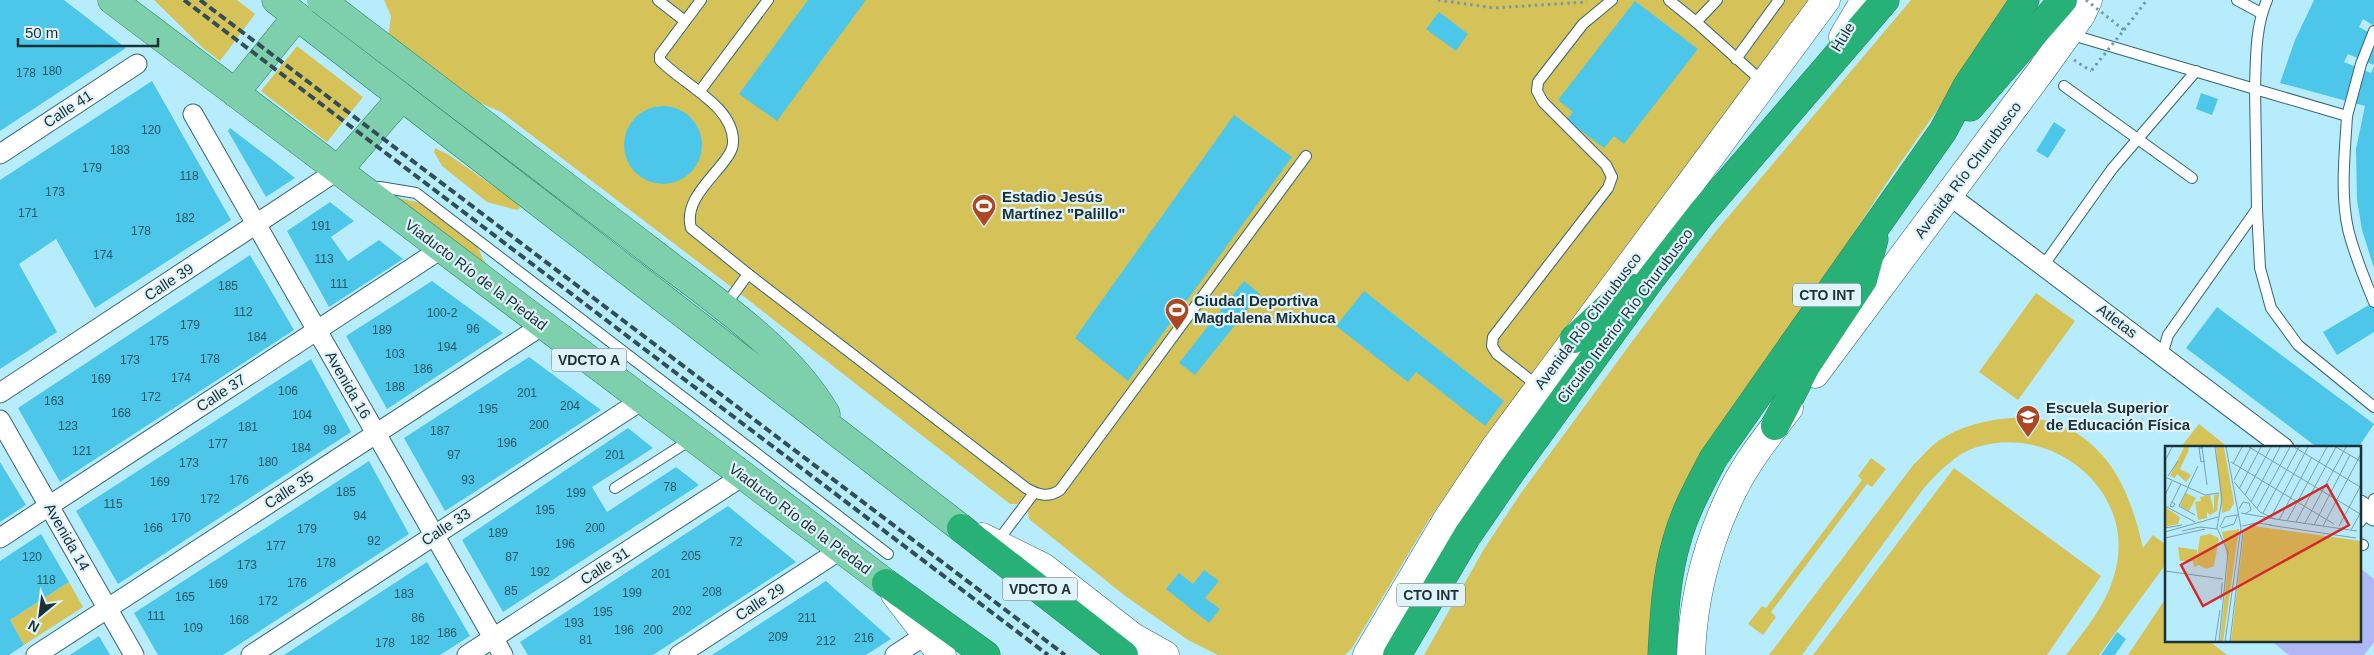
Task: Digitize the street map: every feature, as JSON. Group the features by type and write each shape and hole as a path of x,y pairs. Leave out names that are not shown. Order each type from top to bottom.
{"highway":[{"name":"Circuito Interior Río Churubusco","path":"1397,655 1444,572 1477,521 1652,277 1701,214 1885,0"},
{"name":"CTO INT","path":"1662,655 1669,577 1676,542 1694,494 1713,459 1942,131 1967,86 2025,0"},
{"path":"1942,131 1977,101 2063,0"},
{"path":"1775,426 1806,366 1863,280 1877,226"},
{"path":"1574,339 1619,297 1652,277"},
{"name":"VDCTO A","path":"961,528 1124,655"},
{"name":"Viaducto Río de la Piedad","path":"886,583 986,655"}],"main road":[{"name":"Viaducto Río de la Piedad","path":"112,0 886,583"},
{"path":"321,0 723,308 791,365 817,399 834,429"},
{"name":"Avenida Río Churubusco","path":"1367,655 1448,518 1539,387 1826,0"},
{"name":"Hule","path":"1820,74 1866,0"},
{"name":"Avenida Río Churubusco","path":"1691,655 1692,628 1698,592 1716,531 1734,489 1752,458 2068,34 2087,0"},
{"path":"235,93 286,8"},
{"name":"VDCTO A","path":"286,8 961,528"},
{"path":"338,170 402,97"},
{"path":"961,528 996,543 1060,579 1133,637 1165,655"},
{"path":"886,583 935,644"}],"street":[{"name":"Calle 41","path":"0,154 137,64"},
{"name":"Avenida 16","path":"193,114 503,655"},
{"name":"Calle 39","path":"0,393 338,170"},
{"name":"Atletas","path":"1949,195 2281,446"},
{"name":"Calle 37","path":"0,538 441,249"},
{"name":"Calle 35","path":"36,655 543,325"},
{"name":"Calle 33","path":"250,655 642,400"},
{"name":"Avenida 14","path":"0,420 134,655"},
{"name":"Calle 31","path":"467,655 743,476"},
{"name":"Calle 29","path":"679,655 840,550"},
{"path":"895,655 935,644"}],"lane":[{"path":"286,8 336,0"},
{"path":"658,0 686,21"},
{"path":"701,0 660,55 660,60 700,91 729,121 733,145 727,157 691,205 688,218 691,228 748,274 1034,493 1043,496 1054,494 1060,490 1306,156"},
{"path":"700,91 768,0"},
{"path":"1539,387 1497,354 1492,346 1493,337 1608,188 1612,176 1606,164 1543,102 1537,92 1538,82 1584,24 1611,0"},
{"path":"1669,0 1754,74 1767,80"},
{"path":"1696,22 1717,0"},
{"path":"1736,59 1779,0"},
{"path":"2237,0 2261,14"},
{"path":"2267,0 2261,14 2256,50 2255,88 2260,268 2271,308 2298,345 2374,407"},
{"path":"2374,31 2361,64 2347,116 2343,174 2348,226 2358,264 2374,302"},
{"path":"2068,34 2347,116"},
{"path":"2043,266 2112,169 2196,71"},
{"path":"2064,86 2192,178"},
{"path":"363,190 380,187 416,192 888,554"},
{"path":"2162,355 2168,335 2257,209"},
{"path":"723,308 748,274"},
{"path":"615,488 692,438"},
{"path":"996,543 1034,493"}],"path":[{"path":"1438,0 1494,8 1611,0"},
{"path":"2087,0 2124,30"},
{"path":"2091,71 2147,0"}],"shaded area":[{"path":"154,0 237,0 255,14 220,61 203,48"},
{"name":"Ciudad Deportiva Magdalena Mixhuca","path":"384,0 1810,0 1493,427 1428,521 1352,648 1345,655 1218,655 1188,640 1124,595 1029,519 1028,511 1019,504 1010,504 747,299 501,112 478,102 388,39 391,16"},
{"path":"1911,0 2014,0 1887,182 1707,459 1654,655 1424,655 1484,549 1521,493 1631,343 1712,236"},
{"path":"297,46 363,97 327,142 261,91"},
{"path":"435,148 449,155 517,203 520,208 517,210 487,202 442,166 434,152"},
{"path":"394,197 425,204 474,239 483,259 493,273"},
{"path":"2036,293 2075,321 2018,400 1979,372"},
{"path":"2028,417 2050,421 2080,435 2095,447 2118,476 2133,510 2143,548 2153,535 2165,544 2165,565 2099,655 2066,655 2098,612 2114,576 2117,563 2118,535 2111,509 2098,486 2079,468 2057,453 2031,445 2004,442 1977,447 1962,454 1948,464 1924,488 1802,655 1769,655 1914,464 1931,447 1963,428 2006,418"},
{"path":"2199,424 2224,444 2222,446 2182,446"},
{"path":"1871,458 1886,469 1872,487 1867,484 1771,612 1776,617 1763,635 1748,624 1762,606 1766,608 1862,480 1858,476"},
{"path":"1954,468 2101,576 2047,655 1813,655"},
{"path":"69,582 83,607 24,645 10,620"},
{"path":"2165,600 2165,642 2210,642 2227,655 2128,655"}],"water":[{"path":"2362,570 2374,579 2374,642 2364,655 2289,655 2272,642 2362,642"}],"building":[{"path":"0,0 64,0 126,48 0,131"},
{"path":"808,0 866,0 777,121 739,94"},
{"path":"2314,0 2374,0 2374,26 2363,19 2359,27 2374,35 2374,65 2348,54 2344,62 2371,73 2374,66 2374,268 2362,230 2357,200 2356,149 2365,106 2280,83 2295,40"},
{"path":"1635,1 1698,49 1624,144 1614,136 1604,148 1567,120 1573,112 1558,100"},
{"path":"1439,12 1468,34 1456,51 1426,29"},
{"path":"152,81 231,220 95,308 56,239 19,264 57,332 0,369 0,180"},
{"path":"2201,93 2218,99 2212,115 2196,109"},
{"path":"663,106 678,109 690,118 699,130 702,145 699,160 690,172 678,181 663,184 648,181 636,172 627,160 624,145 627,130 636,118 648,109"},
{"path":"1234,115 1292,157 1128,381 1075,338"},
{"path":"2054,122 2066,130 2048,158 2036,151"},
{"path":"230,128 295,178 266,197 228,131"},
{"path":"330,202 354,221 331,237 348,261 379,240 403,259 329,307 287,231"},
{"path":"250,255 294,330 60,482 18,408"},
{"path":"432,281 503,333 387,409 346,336"},
{"path":"1244,281 1260,294 1195,375 1179,363"},
{"path":"1364,291 1504,401 1485,426 1416,372 1408,382 1336,326"},
{"path":"2374,302 2374,332 2337,355 2323,332"},
{"path":"2217,307 2374,424 2359,446 2315,446 2186,348"},
{"path":"529,357 601,410 445,511 404,438"},
{"path":"311,359 351,432 118,584 76,511"},
{"path":"628,428 653,448 592,487 607,512 676,467 699,485 503,612 462,540"},
{"path":"369,461 409,534 223,655 158,655 134,613"},
{"path":"0,462 26,505 0,522"},
{"path":"728,506 796,562 653,655 528,655 520,642"},
{"path":"41,534 69,582 10,620 24,645 9,655 0,655 0,561"},
{"path":"427,562 470,636 440,655 284,655"},
{"path":"1204,570 1219,581 1205,598 1220,609 1209,623 1166,589 1179,573 1193,584"},
{"path":"826,581 891,639 866,655 712,655"},
{"path":"2117,632 2126,639 2115,655 2101,655"},
{"path":"99,636 110,655 70,655"}],"railway":[{"path":"184,0 1048,655"},
{"path":"200,0 1065,655"}],"place":[{"name":"Estadio Jesús Martínez \"Palillo\"","path":"984,227"},
{"name":"Ciudad Deportiva Magdalena Mixhuca","path":"1177,331"},
{"name":"Escuela Superior de Educación Física","path":"2028,438"}]}
